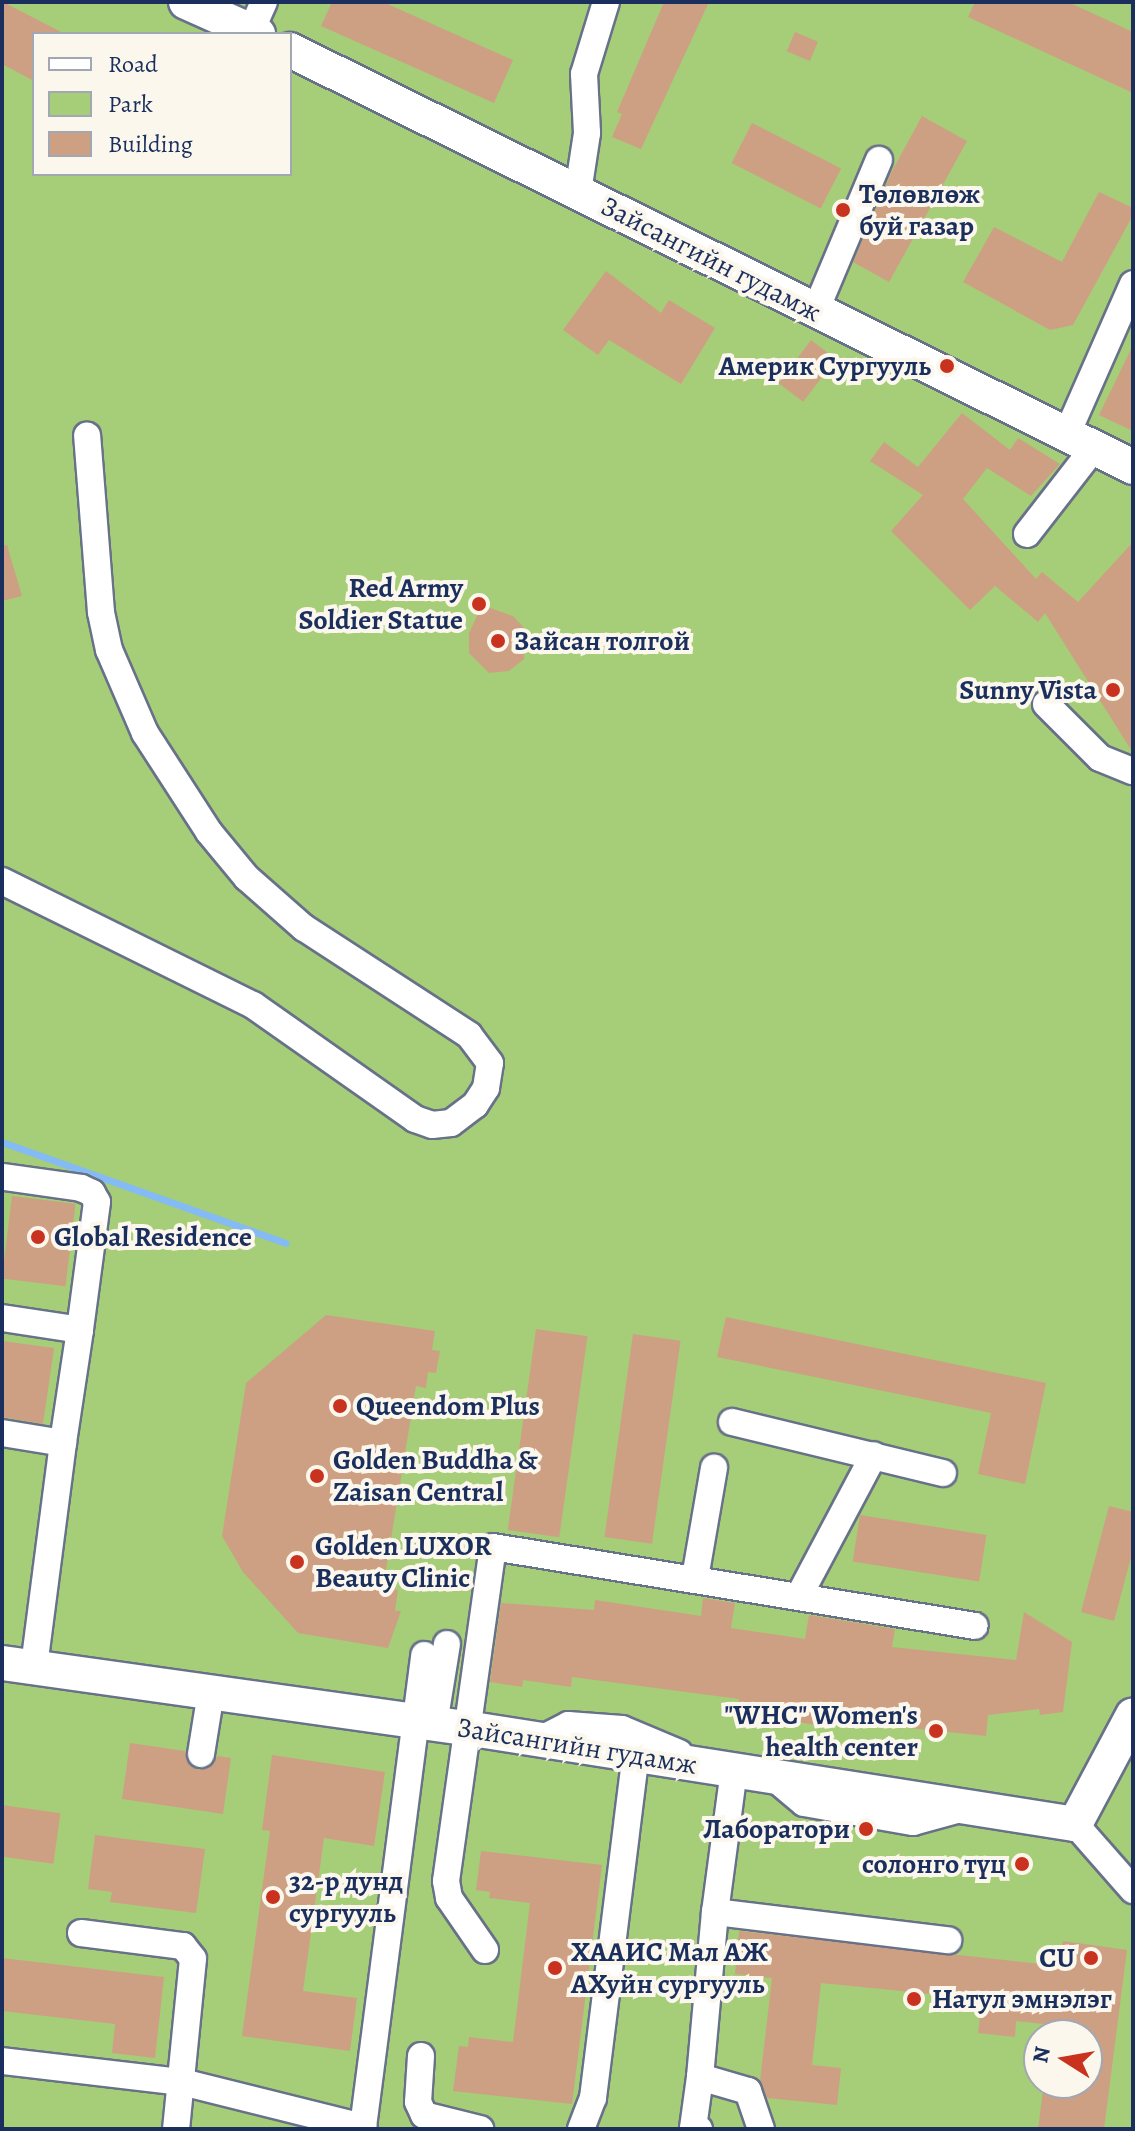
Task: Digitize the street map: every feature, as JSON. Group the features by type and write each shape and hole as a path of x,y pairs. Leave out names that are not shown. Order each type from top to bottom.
{"main road":[{"path":"186,2 258,22"},
{"name":"Зайсангийн гудамж","path":"292,51 1133,467"},
{"name":"Зайсангийн гудамж","path":"18,1665 439,1724 1075,1824"},
{"path":"1075,1824 1133,1715"}],"street":[{"path":"578,192 587,133 584,74 606,2"},
{"path":"815,312 879,160"},
{"path":"1027,534 1080,443 1133,284"},
{"path":"2,881 253,1005 415,1119 432,1125 451,1123 468,1113 486,1088 490,1063 481,1046 274,905 209,832 153,746 124,690 104,625 87,436"},
{"path":"1046,704 1100,758 1133,771"},
{"path":"4,1177 81,1188 97,1202 63,1443 18,1665"},
{"path":"2,1318 80,1330"},
{"path":"732,1422 943,1473"},
{"path":"2,1433 63,1443"},
{"path":"800,1594 874,1455"},
{"path":"695,1578 714,1468"},
{"path":"2,2061 182,2082 363,2127 439,1724 493,1547 800,1594 975,1626"},
{"path":"435,1650 446,1881 449,1898 485,1950"},
{"path":"201,1754 211,1692"},
{"path":"539,1740 568,1725 622,1729 724,1769 715,1912 693,2128 699,2129"},
{"path":"581,2129 593,2098 636,1755"},
{"path":"1075,1824 1133,1890"},
{"path":"715,1912 948,1940"},
{"path":"81,1933 183,1946 193,1959 176,2129"},
{"path":"421,2056 418,2102 424,2115 480,2129"},
{"path":"700,2077 748,2091 761,2129"}],"green space":[{"path":"2,2 1133,2 1133,2129 2,2129"}],"building":[{"path":"3,2 61,32 32,32 32,80 2,64"},
{"path":"332,2 383,2 513,60 494,103 321,26"},
{"path":"664,2 709,2 641,149 612,137 622,114 617,112"},
{"path":"975,2 1068,2 1133,32 1133,93 968,17"},
{"path":"795,32 818,42 810,61 787,51"},
{"path":"922,116 967,141 889,282 853,262 891,173"},
{"path":"752,123 841,168 821,208 732,163"},
{"path":"1099,192 1133,208 1133,215 1073,325 1050,330 963,282 994,227 1062,262"},
{"path":"606,271 661,313 669,300 715,328 681,384 609,340 598,355 563,330"},
{"path":"811,340 836,359 803,402 779,383"},
{"path":"1133,345 1133,431 1099,415"},
{"path":"962,413 1010,450 1018,438 1060,464 1031,496 987,468 963,499 1036,579 1042,572 1078,602 1133,542 1133,753 1045,613 1038,622 995,586 970,610 891,531 923,495 870,461 884,442 918,467"},
{"path":"7,545 22,596 2,601 2,546"},
{"name":"Зайсан толгой","path":"482,605 513,616 526,630 524,659 509,671 489,673 469,653 469,633"},
{"name":"Global Residence","path":"12,1196 76,1204 65,1286 2,1278"},
{"name":"Golden Buddha & Zaisan Central","path":"326,1315 435,1331 432,1350 440,1351 436,1373 428,1372 426,1388 416,1386 383,1588 398,1590 395,1611 401,1611 388,1648 298,1633 243,1572 222,1536 246,1383"},
{"path":"726,1317 1046,1383 1025,1484 978,1474 991,1413 717,1357"},
{"path":"536,1329 587,1336 559,1537 508,1530"},
{"path":"633,1334 681,1341 652,1544 604,1537"},
{"path":"2,1341 54,1348 43,1424 2,1417"},
{"path":"1109,1506 1133,1512 1133,1550 1114,1621 1081,1612"},
{"path":"860,1515 986,1535 979,1581 853,1561"},
{"path":"703,1598 735,1603 731,1628 805,1639 809,1615 895,1629 892,1647 1016,1660 1024,1612 1072,1642 1063,1712 1040,1715 1039,1709 988,1715 986,1736 831,1720 830,1728 738,1710 739,1699 572,1677 571,1687 523,1680 522,1687 490,1682 501,1603 594,1610 595,1600 701,1616"},
{"path":"130,1743 185,1751 190,1766 199,1770 213,1765 217,1756 231,1758 223,1814 122,1799"},
{"path":"272,1755 385,1772 374,1846 324,1838 303,1991 357,1998 350,2051 242,2036 270,1831 262,1830"},
{"path":"2,1805 60,1813 53,1864 2,1857"},
{"path":"95,1835 205,1849 196,1913 110,1902 112,1892 88,1889"},
{"name":"ХААИС Мал АЖ АХуйн сургууль","path":"481,1851 602,1865 572,2104 453,2091 459,2046 468,2047 469,2037 513,2042 530,1903 489,1898 490,1892 476,1890"},
{"path":"739,1931 1059,1966 1063,1941 1127,1950 1104,2129 1038,2129 1042,2099 1103,2099 1103,2019 1023,2019 1023,2022 1016,2021 1015,2037 978,2033 982,1999 821,1983 812,2065 841,2068 837,2105 767,2098 760,2081 772,1978 735,1974"},
{"path":"2,1958 164,1977 155,2058 112,2053 115,2024 2,2011"}],"waterway":[{"path":"2,1142 286,1243"}],"place":[{"name":"Төлөвлөж буй газар","path":"843,210"},
{"name":"Америк Cургууль","path":"947,366"},
{"name":"Red Army Soldier Statue","path":"479,604"},
{"name":"Зайсан толгой","path":"498,641"},
{"name":"Sunny Vista","path":"1113,690"},
{"name":"Global Residence","path":"38,1237"},
{"name":"Queendom Plus","path":"340,1406"},
{"name":"Golden Buddha & Zaisan Central","path":"317,1476"},
{"name":"Golden LUXOR Beauty Clinic","path":"297,1562"},
{"name":"\"WHC\" Women's health center","path":"936,1731"},
{"name":"Лаборатори","path":"866,1829"},
{"name":"солонго түц","path":"1022,1864"},
{"name":"32-р дунд сургууль","path":"273,1897"},
{"name":"CU","path":"1091,1958"},
{"name":"ХААИС Мал АЖ АХуйн сургууль","path":"555,1968"},
{"name":"Натул эмнэлэг","path":"914,1999"}]}
